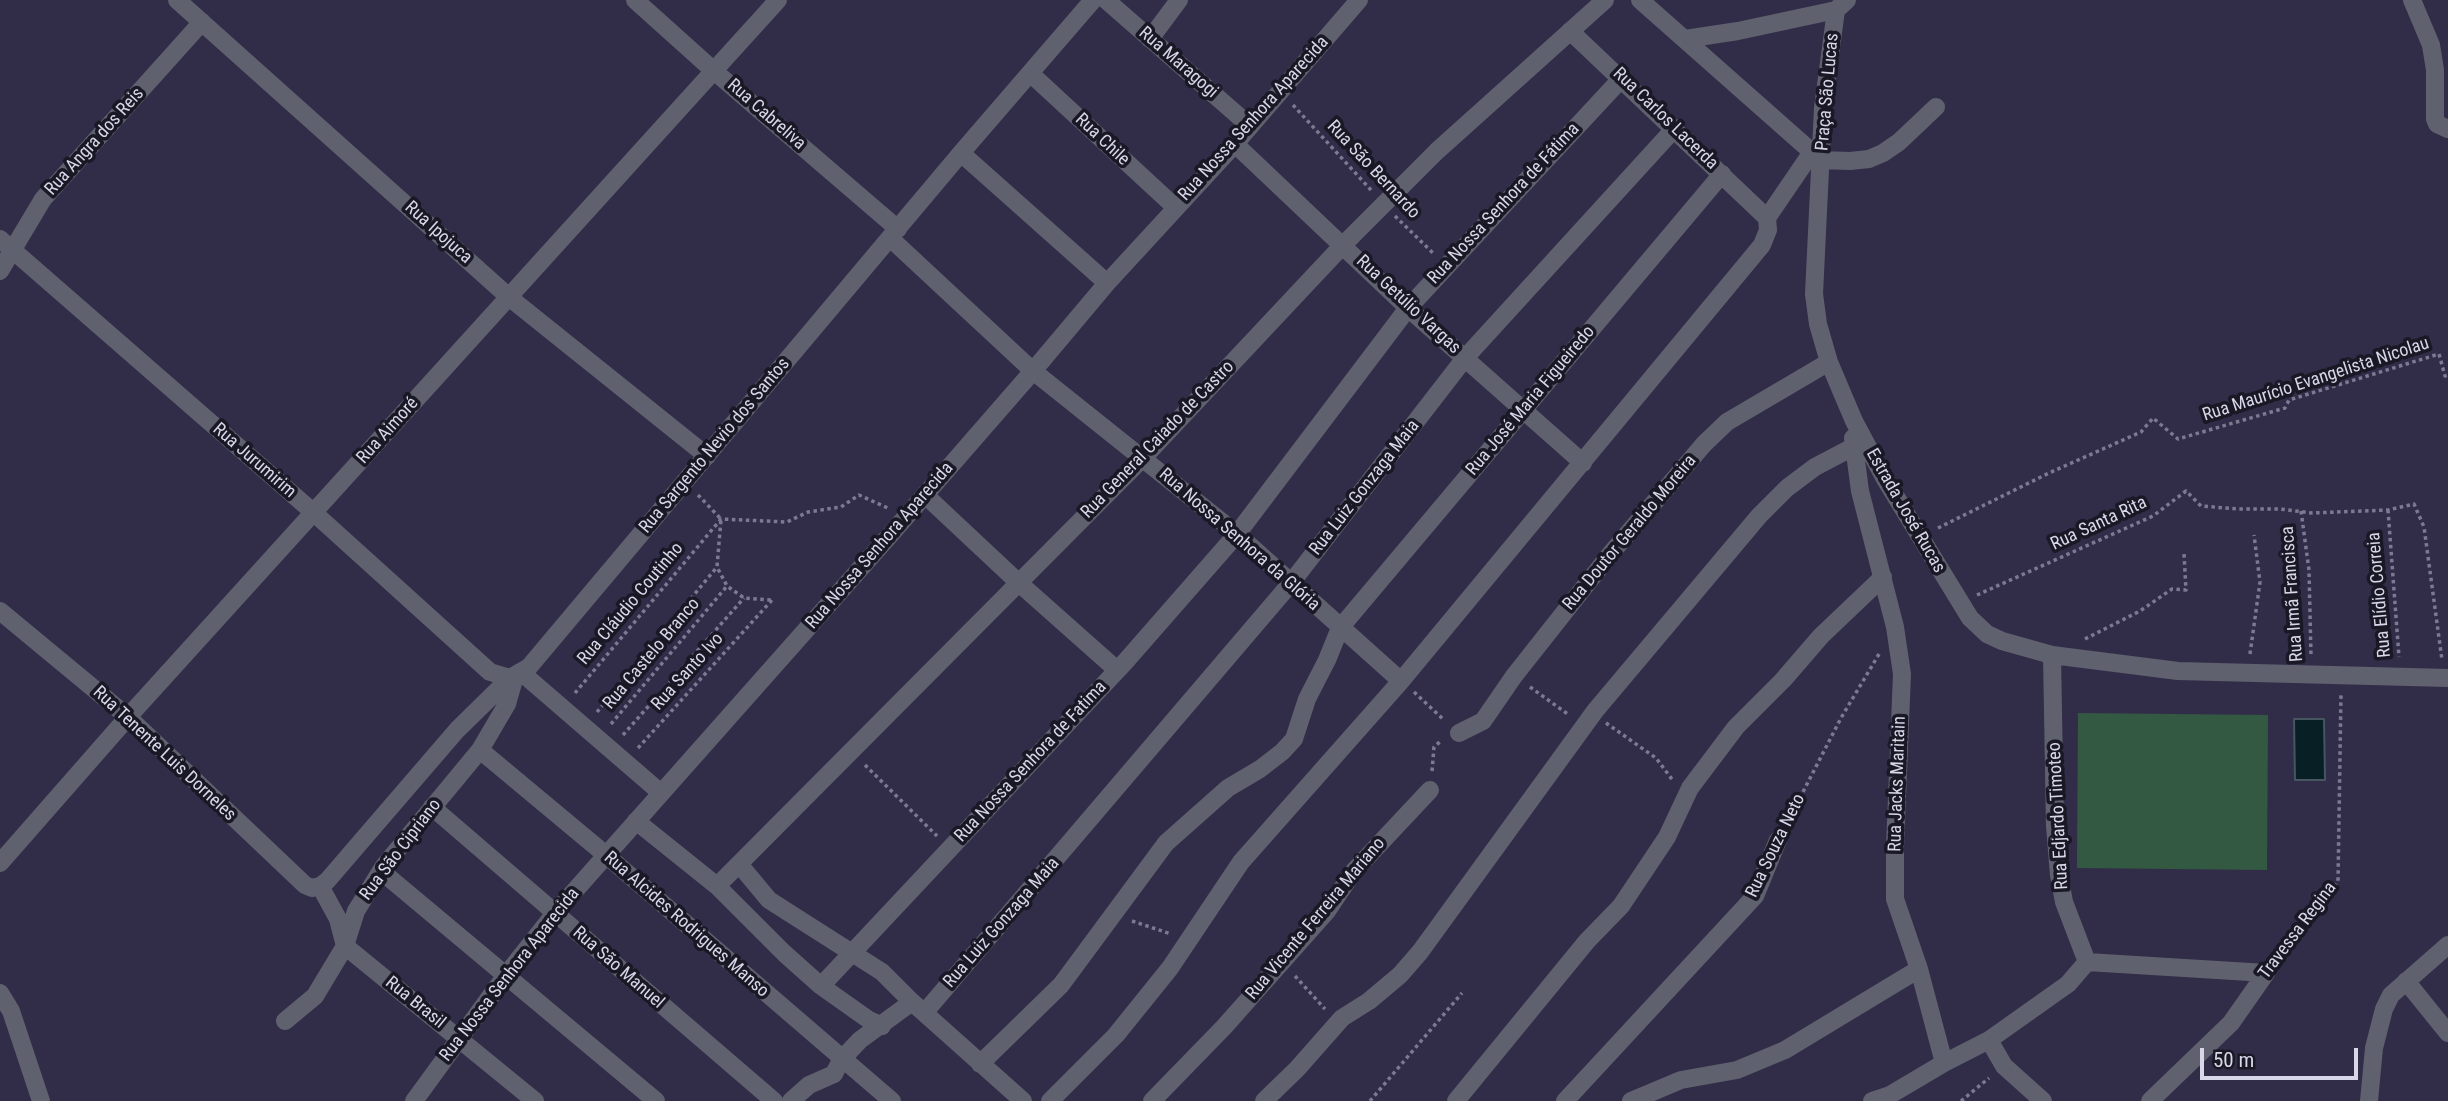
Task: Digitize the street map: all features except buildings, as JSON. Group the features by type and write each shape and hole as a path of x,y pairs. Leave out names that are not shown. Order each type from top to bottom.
{"street":[{"name":"Rua Ipojuca","path":"177,0 510,298 707,456"},
{"name":"Rua Cabreliva","path":"635,0 894,233"},
{"name":"Rua Aimoré","path":"0,863 128,717 778,0"},
{"name":"Rua Sargento Nevio dos Santos","path":"324,884 457,730 516,676 685,482 1093,0"},
{"name":"Rua Maragogi","path":"1106,0 1251,125"},
{"path":"1150,39 1179,0"},
{"name":"Rua Nossa Senhora Aparecida","path":"414,1101 555,913 905,519 1107,283 1235,144 1359,0"},
{"name":"Rua General Caiado de Castro","path":"717,886 1143,458 1343,245 1437,151 1605,0"},
{"path":"1640,0 1817,156 1850,161 1869,159 1899,142 1936,107"},
{"path":"2412,0 2431,45 2435,70 2435,119 2437,124 2448,129"},
{"name":"Praça São Lucas","path":"1685,39 1738,31 1836,3 1817,156"},
{"name":"Rua Angra dos Reis","path":"0,271 6,245 43,199 202,22"},
{"name":"Rua Carlos Lacerda","path":"1570,31 1763,214"},
{"name":"Rua Chile","path":"1030,73 1175,207"},
{"name":"Rua Nossa Senhora de Fátima","path":"1237,534 1408,308 1622,78"},
{"name":"Rua Luiz Gonzaga Maia","path":"790,1101 809,1085 834,1074 841,1060 859,1041 918,1007 1291,583 1465,358 1675,128"},
{"name":"Rua Getúlio Vargas","path":"1235,144 1408,308 1583,463"},
{"path":"961,153 1107,283"},
{"path":"1051,1101 1116,1035 1170,968 1241,862 1401,681 1762,245 1768,230 1763,214 1817,156"},
{"name":"Estrada José Rucas","path":"1817,156 1814,294 1818,324 1829,362 1854,421 1920,537 1959,602 1987,634 2052,656 2178,671 2446,678"},
{"name":"Rua José Maria Figueiredo","path":"980,1064 1061,985 1166,844 1187,822 1228,788 1282,752 1294,738 1307,699 1340,628 1722,174"},
{"name":"Rua Nossa Senhora da Glória","path":"894,233 1033,371 1237,534 1401,681"},
{"name":"Rua Jurumirim","path":"6,245 313,512 490,673 516,676 562,708 661,793"},
{"name":"Rua Doutor Geraldo Moreira","path":"1459,733 1483,722 1514,676 1612,552 1704,443 1727,422 1829,362"},
{"name":"Rua Jacks Maritain","path":"1854,421 1853,447 1860,491 1895,627 1902,674 1895,899 1919,969 1944,1063"},
{"path":"1264,1101 1297,1069 1337,1023 1400,975 1420,952 1472,877 1589,720 1759,516 1805,474 1853,447"},
{"path":"925,495 1118,670"},
{"name":"Rua Nossa Senhora de Fatima","path":"821,986 1118,670 1237,534"},
{"path":"1456,1101 1578,951 1620,906 1656,855 1690,788 1736,727 1783,680 1821,636 1883,577"},
{"name":"Rua Tenente Luis Dorneles","path":"0,611 128,717 305,885 312,888 324,884"},
{"name":"Rua Edjardo Timoteo","path":"2052,656 2055,826 2059,875 2064,902 2087,962"},
{"name":"Rua São Cipriano","path":"285,1021 315,996 345,946 356,911 381,871 480,750 507,704 516,676"},
{"name":"Rua Alcides Rodrigues Manso","path":"480,750 892,1101"},
{"name":"Rua Vicente Ferreira Mariano","path":"1152,1101 1224,1027 1327,911 1354,871 1430,790"},
{"name":"Rua São Manuel","path":"432,807 774,1101"},
{"path":"636,821 717,886 783,953 821,986 869,1020 882,1026"},
{"name":"Rua Souza Neto","path":"1564,1101 1755,896 1778,840"},
{"path":"739,864 769,900 882,972 1023,1101"},
{"path":"381,871 656,1101"},
{"path":"324,884 345,946"},
{"path":"2369,1101 2378,1027 2391,995 2448,945"},
{"name":"Rua Brasil","path":"345,946 535,1101"},
{"path":"1872,1101 1890,1095 1944,1063 1989,1041 2068,984 2087,962 2266,973"},
{"path":"1631,1101 1681,1080 1737,1070 1785,1049 1919,969"},
{"name":"Travessa Regina","path":"2150,1101 2231,1023 2266,973"},
{"path":"2406,981 2448,1033"},
{"path":"0,993 11,1011 41,1101"},
{"path":"1989,1041 2004,1066 2043,1101"}],"path":[{"name":"Rua São Bernardo","path":"1280,91 1384,204 1446,266"},
{"name":"Rua Maurício Evangelista Nicolau","path":"1920,537 2049,473 2141,432 2153,418 2178,439 2285,408 2289,400 2440,354 2445,376 2448,375"},
{"path":"685,482 721,519 787,522 808,512 841,508 859,495 881,504 905,519"},
{"name":"Rua Santa Rita","path":"1959,602 2153,516 2186,491 2201,506 2312,513 2388,510 2414,504 2424,527 2446,678"},
{"name":"Rua Elídio Correia","path":"2388,510 2401,677"},
{"name":"Rua Irmã Francisca","path":"2301,511 2309,570 2312,676"},
{"path":"598,739 717,566 721,519"},
{"name":"Rua Cláudio Coutinho","path":"562,708 721,519"},
{"path":"2247,674 2260,582 2254,535"},
{"path":"2082,641 2140,611 2172,589 2186,590 2184,554"},
{"path":"598,739 744,598 727,586 717,566"},
{"name":"Rua Castelo Branco","path":"598,739 727,586"},
{"name":"Rua Santo Ivo","path":"625,762 772,600 744,598"},
{"name":"Rua Souza Neto","path":"1778,840 1841,718 1895,627"},
{"path":"1514,676 1656,758 1686,797"},
{"name":"Travessa Regina","path":"2266,973 2338,882 2341,676"},
{"path":"1401,681 1459,733"},
{"path":"1430,790 1434,747 1448,734 1459,733"},
{"path":"851,751 950,849"},
{"path":"1114,914 1188,940"},
{"path":"1281,962 1337,1023"},
{"path":"1370,1101 1462,993"},
{"path":"1961,1101 2004,1066"}],"green space":[{"path":"2078,713 2268,715 2267,870 2077,868"}],"shaded area":[{"path":"2294,719 2324,719 2325,780 2295,780"}]}
